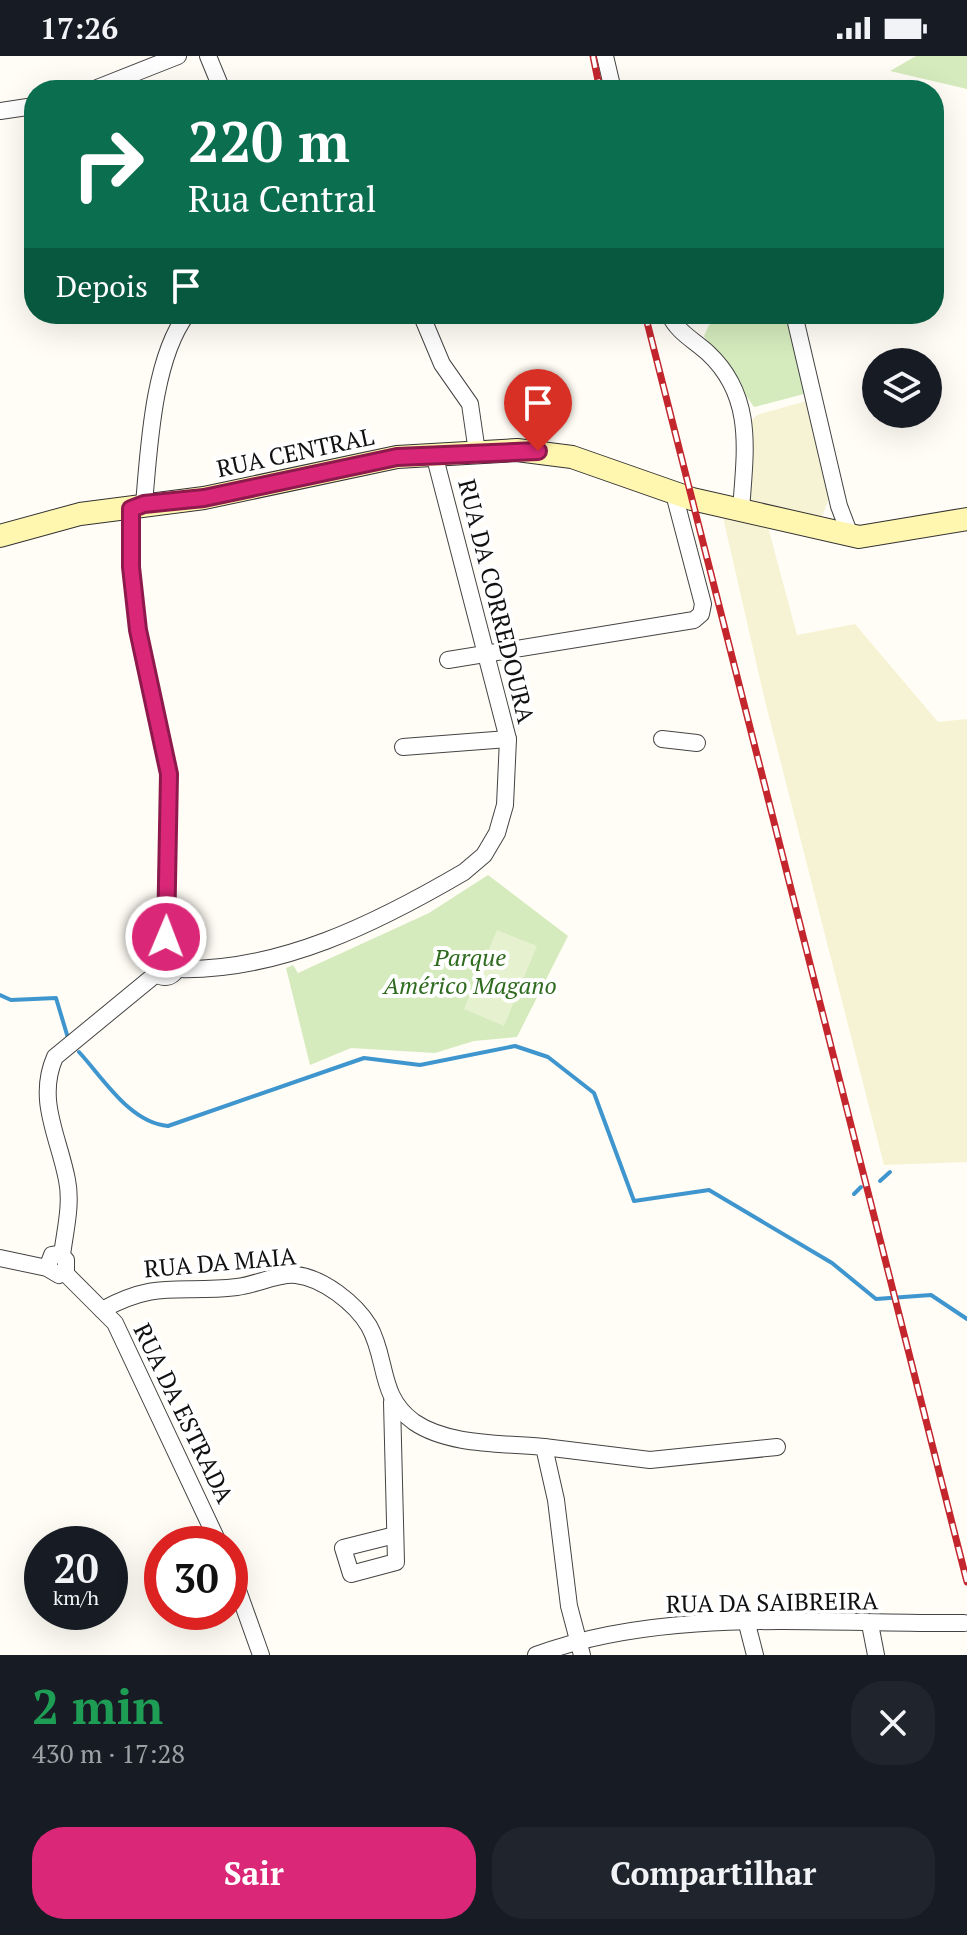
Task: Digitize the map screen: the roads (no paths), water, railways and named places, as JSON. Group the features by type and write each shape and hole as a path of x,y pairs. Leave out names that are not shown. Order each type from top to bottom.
{"street":[{"path":"117,80 178,56"},
{"path":"208,56 218,80"},
{"path":"605,56 611,80"},
{"path":"0,111 24,107"},
{"path":"165,953 169,774 138,630 131,567 138,507 161,379 168,350 182,324"},
{"path":"425,324 442,364 470,404 477,452"},
{"path":"676,324 682,333 708,353 728,377 745,414 741,510"},
{"path":"796,324 839,506 854,536 967,519"},
{"name":"RUA CENTRAL","path":"0,536 80,514 204,498 397,457 477,452 556,453 683,497 854,536"},
{"name":"RUA DA CORREDOURA","path":"177,969 216,970 259,963 298,951 464,872 484,855 497,833 505,805 508,739 434,454"},
{"path":"448,660 694,620 701,614 703,604 683,497"},
{"path":"822,529 839,506"},
{"path":"403,747 508,739"},
{"path":"662,739 697,743"},
{"path":"156,974 166,978 177,969 175,958 165,953"},
{"path":"156,974 155,959 165,953"},
{"path":"0,1258 47,1268 49,1258 63,1264 68,1190 45,1091 48,1072 55,1057 156,974"},
{"name":"RUA DA ESTRADA","path":"63,1264 115,1323 211,1526"},
{"name":"RUA DA MAIA","path":"102,1310 125,1297 158,1288 237,1287 294,1274 317,1280 346,1301 367,1324 392,1402 395,1535"},
{"path":"392,1402 415,1423 444,1436 650,1460 777,1447"},
{"path":"544,1447 556,1500 579,1648"},
{"path":"248,1619 261,1655"},
{"name":"RUA DA SAIBREIRA","path":"536,1655 684,1626 964,1623"},
{"path":"747,1624 755,1655"},
{"path":"870,1624 876,1655"}],"waterway":[{"path":"0,995 11,1000 56,998 68,1038"},
{"path":"79,1052 129,1108 141,1117 168,1126 364,1058 420,1065 515,1046 548,1057 594,1093 634,1201 709,1190 832,1263 876,1299 931,1295 967,1319"},
{"path":"880,1181 890,1172"},
{"path":"854,1194 861,1187"}],"railway":[{"path":"593,56 598,80"},
{"path":"648,324 967,1582"}],"park label":[{"name":"Parque Américo Magano","path":"470,971"}]}
